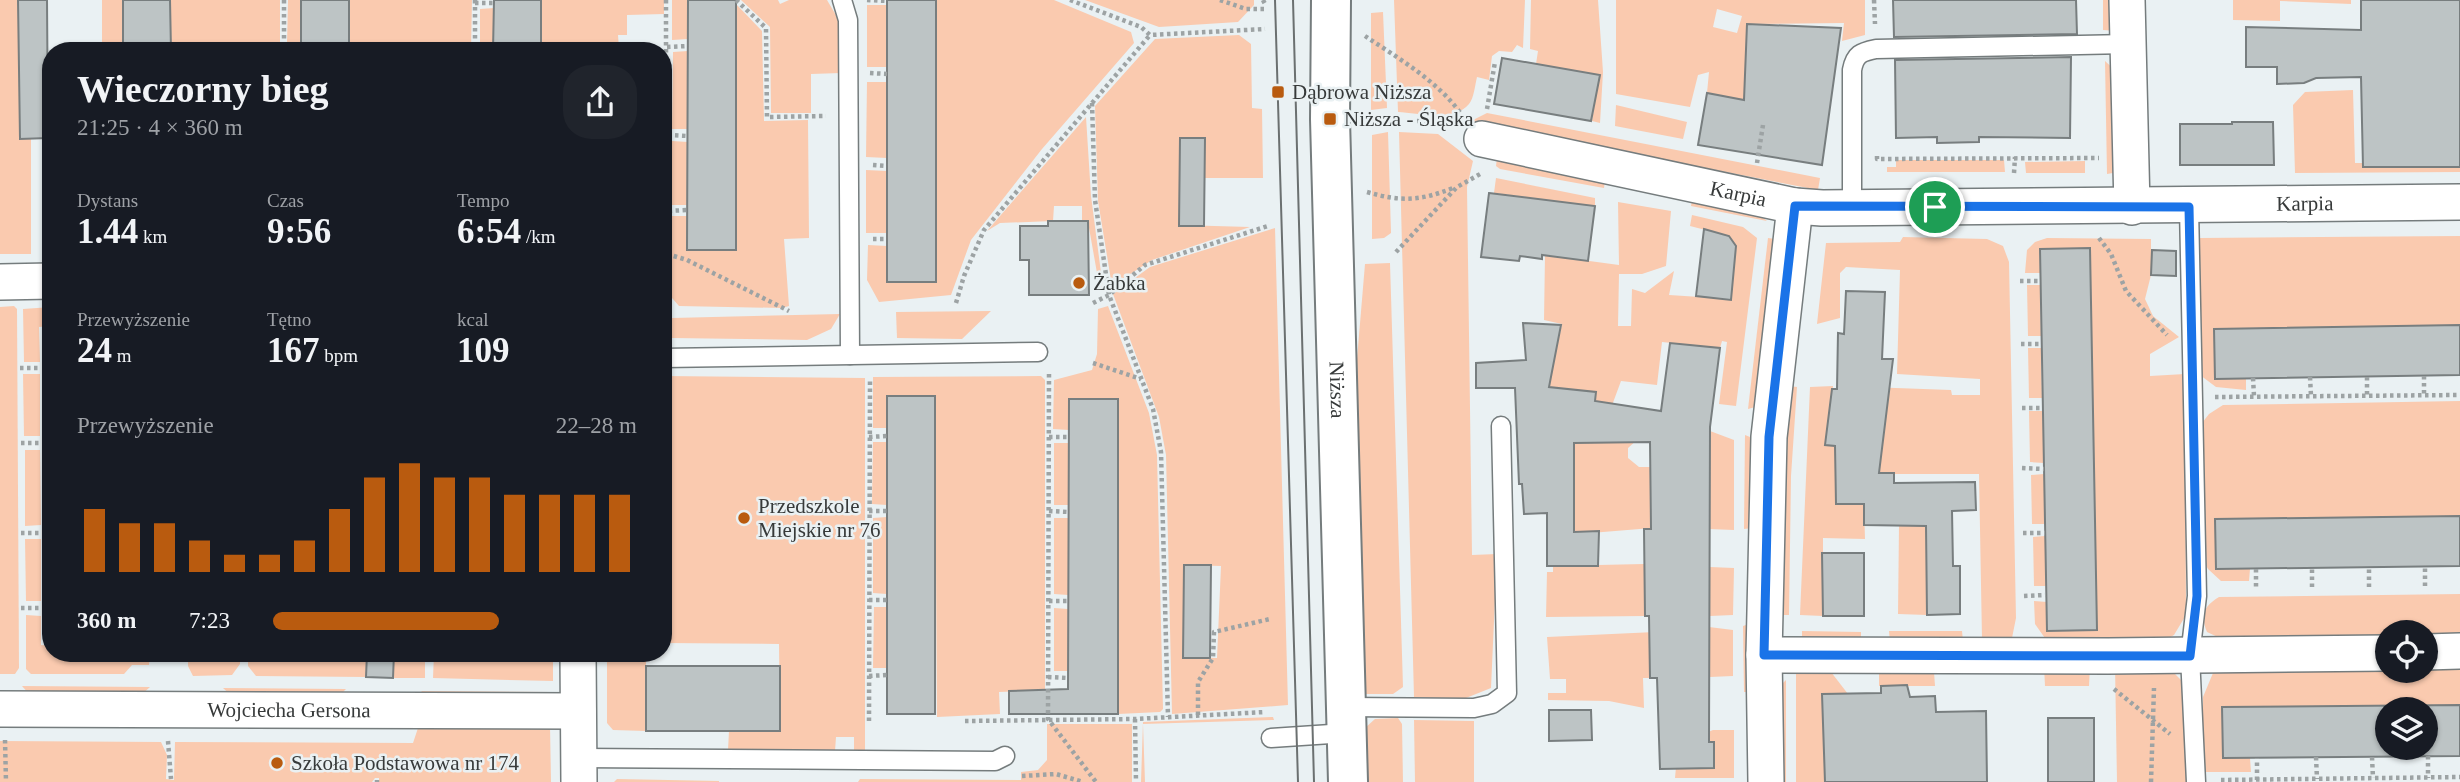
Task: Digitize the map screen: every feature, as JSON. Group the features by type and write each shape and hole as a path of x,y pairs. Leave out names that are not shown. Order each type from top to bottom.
{"street":[{"name":"Niższa","path":"1331,0 1330,119 1348,782"},
{"path":"2127,0 2132,207"},
{"name":"Karpia","path":"1486,139 1795,206 2189,207 2460,202"},
{"path":"1766,782 1764,655 1769,437 1795,206"},
{"path":"0,282 42,281"},
{"path":"2438,652 2460,652"},
{"path":"1764,655 2190,656 2375,653"},
{"path":"578,662 579,770"},
{"name":"Wojciecha Gersona","path":"0,709 578,712"}],"lane":[{"path":"842,0 848,20 850,355"},
{"path":"1852,208 1852,70 1855,58 1860,53 1876,49 2128,44"},
{"path":"2189,207 2197,596 2190,656 2196,781"},
{"path":"672,358 1038,352"},
{"path":"1271,738 1345,720 1474,708 1492,704 1507,693 1501,426"},
{"path":"579,770 995,761 1005,756"}],"path":[{"path":"284,0 284,42"},
{"path":"666,0 667,42"},
{"path":"866,0 887,1"},
{"path":"1070,0 1140,26 1150,35 1265,29"},
{"path":"1220,0 1246,9 1264,4"},
{"path":"1874,0 1876,49"},
{"path":"475,42 475,1 494,3"},
{"path":"736,1 766,28 767,117 848,116"},
{"path":"1362,34 1428,81 1453,102 1465,119 1417,121"},
{"path":"956,303 964,276 984,230 1150,35"},
{"path":"672,47 688,46"},
{"path":"1396,252 1457,187 1486,139 1495,62"},
{"path":"1092,103 1095,200 1109,295 1153,409 1161,452 1168,717"},
{"path":"1757,163 1763,125"},
{"path":"672,135 688,136"},
{"path":"1877,145 1877,159 2099,156"},
{"path":"2014,177 2015,157"},
{"path":"1367,192 1397,200 1426,199 1457,187"},
{"path":"672,212 687,210"},
{"path":"1093,303 1109,295 1145,265 1268,226"},
{"path":"2091,235 2099,238 2112,254 2126,291 2147,316 2175,340 2192,342"},
{"path":"672,256 687,260 789,311"},
{"path":"2020,281 2040,281"},
{"path":"2021,344 2042,344"},
{"path":"869,721 870,355"},
{"path":"1093,363 1141,379"},
{"path":"20,368 40,368"},
{"path":"1049,373 1048,719 1096,782"},
{"path":"2424,376 2424,395"},
{"path":"2310,377 2311,396"},
{"path":"2367,377 2367,396"},
{"path":"2253,378 2254,396"},
{"path":"2193,398 2460,395"},
{"path":"2022,408 2043,408"},
{"path":"869,437 887,436"},
{"path":"1048,437 1068,437"},
{"path":"21,443 40,443"},
{"path":"2022,468 2044,468"},
{"path":"869,511 887,511"},
{"path":"1049,511 1069,512"},
{"path":"21,533 41,533"},
{"path":"2023,533 2045,533"},
{"path":"2369,567 2369,587"},
{"path":"2425,586 2426,567"},
{"path":"2312,568 2312,587"},
{"path":"2256,569 2256,587"},
{"path":"2024,596 2046,595"},
{"path":"869,600 887,600"},
{"path":"1049,601 1068,601"},
{"path":"21,608 41,608"},
{"path":"1199,715 1198,682 1213,658 1212,632 1270,619"},
{"path":"2151,782 2155,656"},
{"path":"869,676 887,675"},
{"path":"1048,677 1068,678"},
{"path":"2107,683 2153,722 2194,750"},
{"path":"965,721 1135,719 1267,712"},
{"path":"1135,719 1136,782"},
{"path":"2316,757 2316,779"},
{"path":"2372,757 2373,778"},
{"path":"2257,758 2257,780"},
{"path":"2428,760 2428,778"},
{"path":"1022,776 1056,774 1083,782"},
{"path":"2196,781 2460,777"}],"shaded area":[{"path":"0,0 18,0 20,138 31,138 31,254 0,254"},
{"path":"102,0 123,0 123,42 102,42"},
{"path":"170,0 280,0 280,42 171,42"},
{"path":"288,0 301,0 301,42 287,42"},
{"path":"349,0 472,0 471,42 349,42"},
{"path":"541,0 664,0 664,14 627,15 627,35 618,35 618,42 541,42"},
{"path":"672,0 688,0 688,39 672,40"},
{"path":"741,0 778,0 780,4 789,0 827,0 840,22 841,73 811,74 811,113 771,113 770,27"},
{"path":"936,0 1054,0 1131,32 1134,43 1042,149 971,240 951,295 879,302 867,280 868,245 887,246 887,282"},
{"path":"1085,0 1254,0 1254,5 1238,22 1159,27"},
{"path":"1394,0 1525,0 1523,48 1517,45 1512,52 1499,51 1492,56 1489,80 1477,77 1472,98 1462,110 1445,115 1398,112"},
{"path":"1531,0 1598,0 1603,72 1600,123 1592,121 1599,76 1536,64 1538,51 1530,49"},
{"path":"1616,0 1865,0 1865,35 1842,41 1844,23 1747,24 1746,51 1765,104 1707,93 1709,72 1698,75 1690,107 1616,94","holes":["1717,9 1742,16 1737,33 1713,27"]},
{"path":"2103,0 2116,0 2117,31 2103,30"},
{"path":"2233,0 2351,0 2351,4 2280,1 2280,21 2233,20"},
{"path":"736,4 762,31 764,121 808,120 809,238 784,239 789,306 782,308 679,306 672,298 672,216 688,216 687,250 736,250"},
{"path":"867,5 887,5 887,67 867,67"},
{"path":"494,8 493,42 480,42 480,9"},
{"path":"1383,12 1387,108 1371,110 1371,13"},
{"path":"1239,35 1251,44 1252,108 1262,109 1263,178 1205,178 1205,139 1180,138 1179,225 1250,227 1152,260 1112,286 1098,201 1095,106 1155,39"},
{"path":"688,51 687,129 672,129 673,52"},
{"path":"2105,61 2119,74 2119,172 2107,174"},
{"path":"867,82 887,82 887,158 866,157"},
{"path":"2353,90 2355,163 2363,163 2364,167 2460,167 2460,172 2295,173 2293,105 2305,92"},
{"path":"1616,105 1687,122 1683,139 1615,126"},
{"path":"1487,113 1820,178 1818,190 1469,122"},
{"path":"1086,117 1091,196 1103,288 1100,290 1088,222 1082,221 1082,206 1054,206 1053,221 1000,223 987,231"},
{"path":"1388,132 1391,233 1384,238 1372,239 1372,135"},
{"path":"1399,132 1438,134 1473,161 1467,187 1472,555 1497,554 1491,688 1461,700 1414,697"},
{"path":"672,141 688,142 687,205 672,205"},
{"path":"1498,150 1606,173 1604,188 1500,169 1496,166"},
{"path":"1896,160 2004,160 2005,172 1887,172 1887,167 1896,167"},
{"path":"2085,161 2085,173 2026,173 2025,162"},
{"path":"866,170 887,171 887,233 866,233"},
{"path":"1496,178 1595,198 1595,206 1494,193"},
{"path":"1694,189 1744,202 1767,221 1691,206"},
{"path":"1618,202 1671,211 1666,266 1642,274 1619,274 1618,326 1631,326 1632,289 1645,293 1674,271 1669,295 1731,299 1736,246 1729,236 1690,226 1692,215 1743,227 1757,238 1736,406 1719,404 1727,342 1722,341 1720,348 1662,342 1657,385 1621,381 1611,408 1594,406 1595,392 1553,388 1550,401 1546,345 1557,347 1562,324 1544,320 1545,255 1619,265"},
{"path":"1275,228 1288,705 1172,714 1166,455 1159,417 1113,294 1150,267","holes":["1185,565 1221,566 1217,658 1183,657"]},
{"path":"2460,236 2460,325 2214,329 2215,379 2246,378 2246,390 2216,387 2200,375 2200,238"},
{"path":"1903,237 1987,239 2003,246 2009,262 2016,618 2012,638 1982,639 1979,474 1863,474 1865,539 1823,538 1823,616 1800,615 1810,387 1833,386 1825,445 1881,452 1889,396 1868,387 1951,390 1952,395 1980,395 1980,379 1897,374 1900,270 1846,267 1840,273 1840,318 1817,324 1826,243 1900,242"},
{"path":"1768,238 1775,239 1759,406 1748,409"},
{"path":"2047,238 2151,239 2151,275 2145,299 2153,316 2179,337 2150,354 2150,376 2185,374 2186,615 2174,635 2165,640 2047,641 2035,624 2034,601 2047,602 2097,629 2090,248 2040,249 2040,273 2025,273 2027,250 2035,242"},
{"path":"1390,263 1403,687 1393,694 1364,694 1357,359 1365,264"},
{"path":"2027,285 2040,285 2041,336 2028,336"},
{"path":"14,306 17,309 19,668 15,674 0,674 0,307"},
{"path":"1108,306 1149,413 1157,455 1163,709 1160,712 1118,714 1118,399 1069,399 1069,430 1053,429 1054,380 1092,370 1097,354 1098,309"},
{"path":"42,308 42,327 39,327 40,362 24,362 23,309"},
{"path":"991,311 962,339 897,338 896,312"},
{"path":"840,314 831,329 807,340 672,338 672,318"},
{"path":"2028,348 2041,348 2042,398 2029,398"},
{"path":"23,374 40,374 40,436 24,436"},
{"name":"Przedszkole Miejskie nr 76","path":"672,376 865,378 865,756 854,756 854,737 836,737 835,751 728,750 729,731 780,731 779,644 672,643"},
{"path":"1041,376 1045,380 1045,696 1022,691 999,692 1000,714 937,717 935,396 887,396 887,428 873,428 873,377"},
{"path":"1789,386 1797,387 1791,476 1789,615 1780,615"},
{"path":"2460,401 2460,516 2216,519 2216,569 2250,569 2249,581 2221,581 2208,569 2202,558 2202,423 2209,414 2223,405"},
{"path":"2029,411 2043,411 2044,463 2030,462"},
{"path":"1710,431 1734,440 1734,530 1709,529"},
{"path":"1745,435 1755,439 1752,528 1744,529"},
{"path":"1638,439 1628,448 1628,458 1639,467 1651,467 1652,528 1554,536 1574,443"},
{"path":"873,442 887,442 887,505 872,504"},
{"path":"1054,443 1069,443 1068,505 1054,505"},
{"path":"25,450 40,450 41,525 25,526"},
{"path":"2044,474 2045,524 2032,524 2031,475"},
{"path":"887,517 887,594 873,593 873,518"},
{"path":"1054,518 1068,518 1068,595 1054,594"},
{"path":"1899,526 1926,526 1927,615 1898,614"},
{"path":"2045,536 2046,586 2034,586 2033,537"},
{"path":"25,539 41,539 41,601 26,601"},
{"path":"1644,564 1645,616 1546,617 1547,572 1553,572 1553,566"},
{"path":"1710,567 1734,568 1733,615 1710,616"},
{"path":"2460,594 2460,636 2438,635 2438,620 2375,620 2375,636 2222,639 2207,632 2204,621 2207,608 2219,597"},
{"path":"874,607 887,607 887,668 873,668"},
{"path":"1054,608 1068,609 1068,671 1054,671"},
{"path":"26,615 41,616 42,662 149,662 149,665 132,665 124,674 31,674 26,669"},
{"path":"1752,623 1751,692 1744,692 1743,626"},
{"path":"1709,627 1733,630 1733,676 1710,677"},
{"path":"1802,631 1861,632 1861,641 1802,642"},
{"path":"1889,631 1962,631 1963,641 1890,642"},
{"path":"1655,632 1650,643 1650,678 1643,678 1644,708 1609,701 1548,700 1548,693 1566,693 1566,679 1550,679 1547,637"},
{"path":"2438,661 2460,661 2460,705 2438,705 2438,697 2375,697 2375,706 2222,707 2223,758 2250,758 2251,772 2203,772 2203,697 2213,673 2230,664 2375,668 2375,683 2438,683"},
{"path":"188,662 240,662 232,675 193,676"},
{"path":"248,662 367,662 366,677 256,676"},
{"path":"394,662 425,662 425,678 393,678"},
{"path":"434,662 553,662 553,681 433,678"},
{"path":"607,662 646,662 646,731 613,730 607,723"},
{"path":"2115,665 2167,666 2187,686 2188,782 2117,782"},
{"path":"2044,666 2090,666 2089,686 2045,686"},
{"path":"1879,671 1934,672 1935,686 1879,686"},
{"path":"1831,672 1848,694 1825,782 1796,782 1796,673"},
{"path":"1786,680 1786,782 1781,782 1781,685"},
{"path":"22,686 150,687 141,695 30,695"},
{"path":"223,688 346,689 341,694 234,698"},
{"path":"421,691 552,692 548,696 429,699"},
{"path":"1273,717 1274,720 1143,724 1145,782 1141,782 1143,722"},
{"path":"1398,718 1402,724 1403,782 1367,782 1365,728 1375,719"},
{"name":"Szkoła Podstawowa nr 174","path":"421,719 550,726 551,782 379,782 379,778 375,778 372,782 0,782 0,741 161,742 167,755 166,779 174,780 175,742 413,743"},
{"path":"1414,720 1474,721 1474,782 1415,782"},
{"path":"1047,724 1132,724 1132,782 858,782 860,779 1021,780 1021,772 1038,770 1047,760"},
{"path":"1713,730 1734,730 1734,778 1675,778 1676,767 1714,767 1714,742 1684,742"},
{"path":"617,779 719,781 719,782 614,782"}],"building":[{"path":"18,0 47,0 47,42 42,42 42,138 20,139"},
{"path":"123,0 170,0 171,42 123,42"},
{"path":"301,0 349,0 349,42 301,42"},
{"path":"494,0 541,0 541,42 493,42"},
{"path":"688,0 736,0 736,250 687,250"},
{"path":"887,0 936,0 936,282 887,282"},
{"path":"1893,0 2076,0 2077,34 1894,37"},
{"path":"2361,0 2460,0 2460,167 2363,167 2361,77 2316,78 2304,83 2277,84 2277,67 2246,67 2246,27 2361,30"},
{"path":"1747,24 1841,28 1822,165 1698,145 1707,93 1744,100"},
{"path":"2071,57 2070,138 1979,137 1979,142 1937,143 1937,137 1896,138 1895,60"},
{"path":"1502,58 1600,75 1591,121 1494,104"},
{"path":"2273,122 2274,165 2180,165 2180,124"},
{"path":"1180,138 1205,138 1204,226 1179,226"},
{"path":"1489,193 1595,206 1588,261 1542,255 1542,259 1520,256 1519,261 1481,257"},
{"path":"1048,221 1088,221 1089,295 1029,295 1029,260 1020,260 1020,226 1048,226"},
{"path":"1704,229 1729,236 1736,246 1731,300 1696,296"},
{"path":"2090,248 2097,630 2047,631 2040,249"},
{"path":"2152,250 2176,251 2176,276 2151,275"},
{"path":"1846,291 1885,292 1882,359 1893,359 1879,473 1894,473 1894,483 1975,482 1976,510 1952,511 1953,566 1960,566 1960,614 1927,615 1926,526 1864,525 1864,504 1836,504 1835,446 1825,445 1832,389 1837,389 1838,333 1844,334"},
{"path":"1523,323 1561,325 1549,387 1596,392 1595,401 1661,411 1670,343 1720,348 1710,427 1709,742 1714,742 1714,768 1660,769 1657,678 1650,678 1649,616 1645,616 1644,529 1651,529 1650,442 1574,443 1574,532 1599,531 1598,566 1547,566 1547,513 1524,514 1522,484 1519,484 1515,388 1476,388 1476,363 1526,360"},
{"path":"2460,325 2460,375 2215,379 2214,329"},
{"path":"887,396 935,396 935,714 887,714"},
{"path":"1069,399 1118,399 1118,714 1009,714 1009,691 1068,689"},
{"path":"2460,516 2460,566 2216,569 2215,519"},
{"path":"1822,553 1864,553 1864,616 1823,616"},
{"path":"1184,565 1211,565 1210,658 1183,658"},
{"path":"367,662 394,662 393,678 366,677"},
{"path":"646,666 780,666 780,731 646,731"},
{"path":"1907,685 1910,697 1935,696 1936,712 1986,711 1987,782 1825,782 1822,694 1881,693 1881,686"},
{"path":"2438,705 2460,705 2460,756 2438,756"},
{"path":"2375,706 2375,757 2223,758 2222,707"},
{"path":"1549,710 1591,710 1592,740 1549,741"},
{"path":"2048,718 2094,718 2094,782 2048,782"}],"tram line":[{"path":"1275,0 1298,782"},
{"path":"1293,0 1314,782"}],"place":[{"name":"Dąbrowa Niższa","path":"1278,92"},
{"name":"Niższa - Śląska","path":"1330,119"},
{"name":"Żabka","path":"1079,283"},
{"name":"Przedszkole Miejskie nr 76","path":"744,518"},
{"name":"Szkoła Podstawowa nr 174","path":"277,763"}],"route":[{"path":"1795,206 1935,207 2189,207 2197,596 2190,656 1764,655 1769,437 1795,206"}]}
